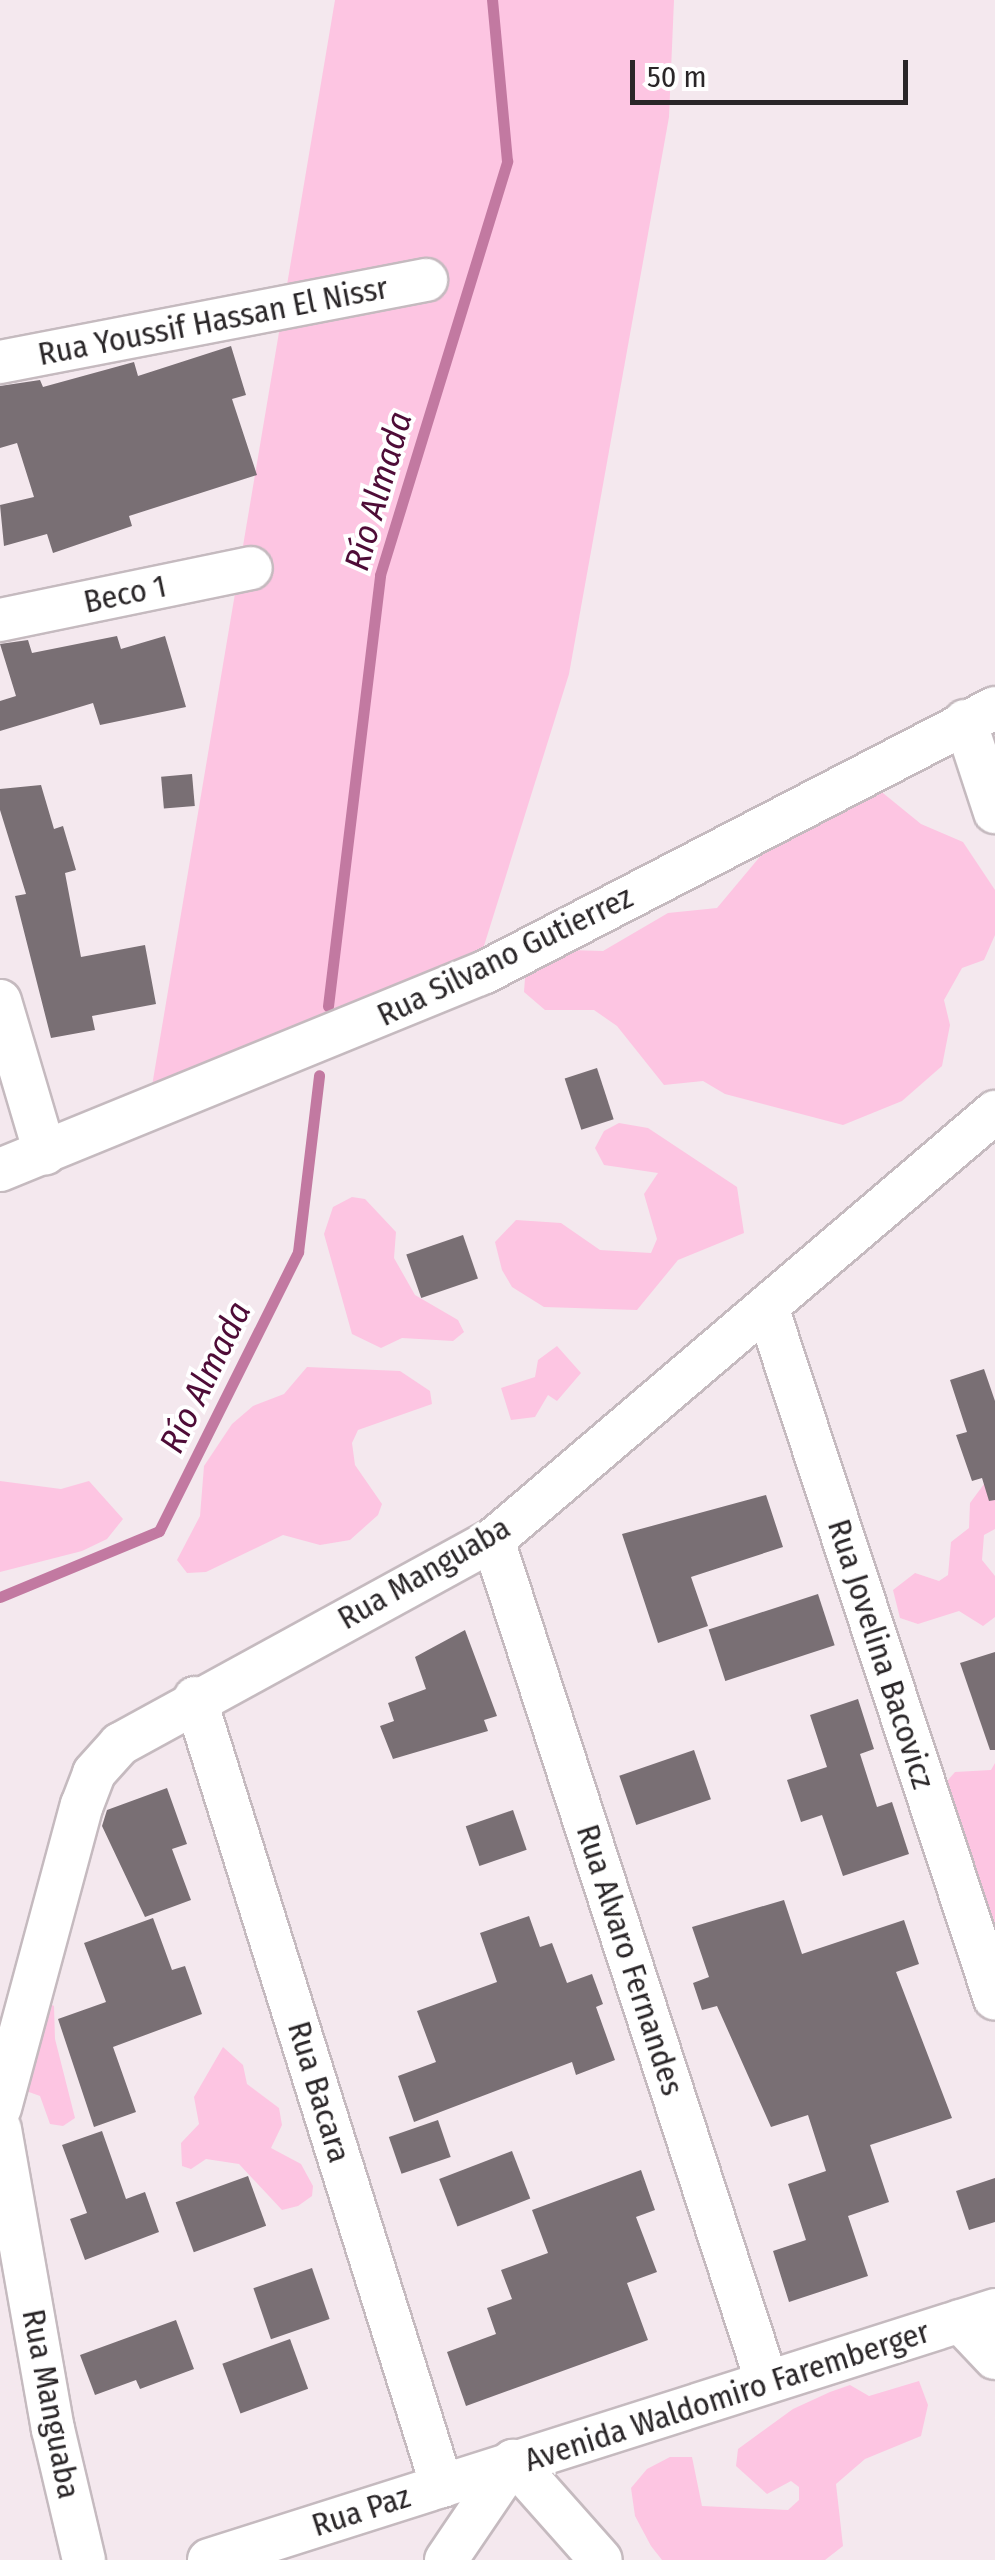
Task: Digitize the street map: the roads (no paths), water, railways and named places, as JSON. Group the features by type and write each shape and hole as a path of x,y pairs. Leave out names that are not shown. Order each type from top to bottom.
{"street":[{"name":"Rua Youssif Hassan El Nissr","path":"0,362 426,280"},
{"name":"Beco 1","path":"0,620 251,568"},
{"path":"980,714 995,812"},
{"name":"Rua Silvano Gutierrez","path":"0,1170 485,972 980,714"},
{"path":"0,1001 45,1153"},
{"name":"Rua Manguaba","path":"0,2108 94,1773 120,1744 196,1698 493,1540 768,1310 995,1112"},
{"name":"Rua Jovelina Bacovicz","path":"768,1310 995,1999"},
{"name":"Rua Alvaro Fernandes","path":"493,1540 766,2380"},
{"name":"Rua Bacara","path":"196,1698 442,2486"},
{"name":"Rua Manguaba","path":"0,2128 53,2429 84,2560"},
{"path":"978,2316 995,2358"},
{"name":"Avenida Waldomiro Faremberger","path":"446,2560 513,2462 978,2316"},
{"path":"513,2462 602,2560"},
{"name":"Rua Paz","path":"209,2560 513,2462"}],"waterway":[{"name":"Río Almada","path":"328,1006 380,575 507,161 492,0"},
{"name":"Río Almada","path":"0,1597 159,1531 298,1252 319,1075"}]}
